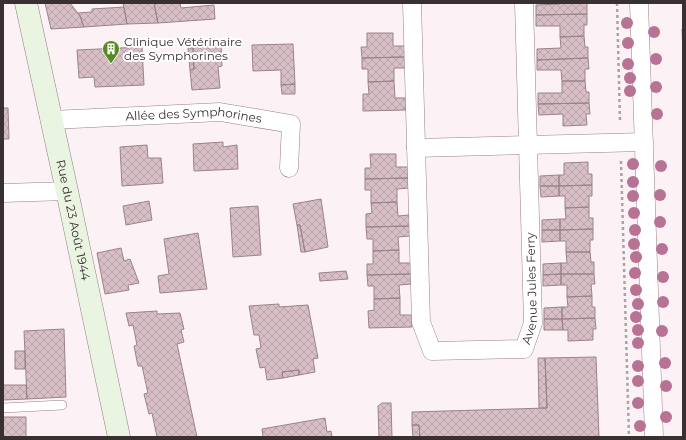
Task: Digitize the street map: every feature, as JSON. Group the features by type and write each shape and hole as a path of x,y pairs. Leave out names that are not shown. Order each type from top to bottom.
{"main road":[{"name":"Rue du 23 Août 1944","path":"26,3 119,437"}],"street":[{"name":"Avenue Jules Ferry","path":"412,3 421,322 432,351 524,350 534,323 524,3"},
{"path":"639,3 654,437"},
{"name":"Allée des Symphorines","path":"52,120 220,112 291,124 289,168"},
{"path":"416,148 644,142"},
{"path":"3,193 67,191"}],"lane":[{"path":"3,408 62,405"}],"path":[{"path":"617,3 629,437"}],"building":[{"path":"45,3 70,3 80,16 84,27 51,29"},
{"path":"123,3 154,3 158,23 127,24"},
{"path":"154,3 180,3 181,8 214,5 215,19 158,23"},
{"path":"587,3 587,14 536,15 536,5"},
{"path":"124,7 127,24 84,27 78,13 92,12 92,9"},
{"path":"587,14 587,25 584,25 584,36 560,37 560,26 536,26 536,15"},
{"path":"682,29 683,29 683,56"},
{"path":"367,33 393,33 393,46 405,46 405,57 362,58 361,47 367,47"},
{"path":"584,36 585,47 588,47 588,58 537,60 537,49 561,48 560,37"},
{"path":"293,44 295,84 281,85 281,70 253,71 252,45"},
{"path":"221,45 222,66 218,67 220,88 192,90 190,70 194,69 193,48"},
{"name":"Clinique Vétérinaire des Symphorines","path":"142,47 144,85 95,87 94,77 79,78 77,50"},
{"path":"188,48 193,48 194,69 190,70"},
{"path":"405,57 405,68 394,68 394,81 368,82 368,69 362,69 362,58"},
{"path":"588,58 589,69 585,69 585,81 562,81 561,70 537,70 537,60"},
{"path":"394,81 395,98 406,98 406,110 363,111 363,94 369,94 368,82"},
{"path":"562,81 585,81 586,92 589,92 589,103 538,104 538,93 562,93"},
{"path":"295,84 295,94 282,94 281,85"},
{"path":"589,103 590,114 586,114 587,125 563,126 563,114 539,115 538,104"},
{"path":"3,108 8,108 9,139 3,139"},
{"path":"223,142 223,147 237,145 238,169 194,171 193,144"},
{"path":"147,145 148,158 161,158 163,183 122,186 120,147"},
{"path":"370,154 396,154 396,167 408,167 408,178 365,179 365,168 371,168"},
{"path":"588,162 588,174 592,174 592,185 559,186 559,175 564,175 564,163"},
{"path":"559,175 559,186 540,186 540,176"},
{"path":"408,178 409,188 397,189 397,202 371,203 371,190 365,190 365,179"},
{"path":"592,185 592,196 589,196 589,207 565,208 565,196 559,196 559,186"},
{"path":"540,186 559,186 559,196 541,197"},
{"path":"321,199 328,247 305,252 300,225 297,225 293,204"},
{"path":"149,201 152,220 126,225 123,206"},
{"path":"397,202 398,216 409,215 410,226 366,227 366,214 372,213 371,203"},
{"path":"258,206 261,255 233,257 230,208"},
{"path":"589,207 589,218 593,218 593,229 560,230 560,219 566,219 565,208"},
{"path":"560,219 560,230 542,230 542,220"},
{"path":"297,225 300,225 305,252 301,252"},
{"path":"410,226 410,236 398,237 399,250 373,251 373,239 367,239 366,227"},
{"path":"593,229 593,240 590,240 590,252 566,252 566,241 560,241 560,230"},
{"path":"542,230 560,230 560,241 542,242"},
{"path":"198,233 207,289 160,293 158,276 169,274 164,239"},
{"path":"121,248 124,261 130,259 139,283 128,285 129,290 105,294 97,253"},
{"path":"399,250 399,263 411,263 411,274 367,275 367,264 373,264 373,251"},
{"path":"566,252 590,252 591,262 594,262 594,274 561,274 561,263 567,263"},
{"path":"561,263 561,274 543,275 543,264"},
{"path":"346,271 348,279 320,281 319,273"},
{"path":"411,274 411,284 399,285 400,298 374,299 374,286 368,286 367,275"},
{"path":"561,274 561,285 543,286 543,275"},
{"path":"561,274 594,274 595,284 591,284 592,296 567,297 567,285 561,285"},
{"path":"592,296 592,307 595,307 595,318 562,319 562,307 568,307 567,297"},
{"path":"400,298 400,315 412,315 412,327 369,328 368,311 374,310 374,299"},
{"path":"279,304 279,307 308,305 318,358 313,359 315,372 299,375 299,370 282,372 283,378 267,380 265,367 260,368 256,349 261,348 259,335 254,335 249,306"},
{"path":"562,307 562,319 544,319 544,308"},
{"path":"157,311 157,314 180,313 184,329 181,330 184,342 177,344 197,437 157,437 152,413 149,414 144,394 148,393 142,366 138,366 134,346 137,345 133,325 129,326 126,313"},
{"path":"595,318 596,329 593,329 593,340 568,341 568,330 563,330 562,319"},
{"path":"544,319 562,319 563,330 544,330"},
{"path":"64,329 66,397 27,399 24,331"},
{"path":"15,351 25,351 25,369 15,369"},
{"path":"596,357 599,437 420,437 419,425 412,425 412,412 547,408 545,358"},
{"path":"538,358 545,358 547,408 539,408"},
{"path":"299,370 299,375 283,378 282,372"},
{"path":"3,385 26,385 27,399 3,400"},
{"path":"382,403 391,403 392,437 379,437 378,406"},
{"path":"3,417 26,417 26,437 3,437"},
{"path":"325,418 327,432 331,431 332,437 263,437 262,429"},
{"path":"412,425 419,425 420,437 413,437"}],"place":[{"name":"Clinique Vétérinaire des Symphorines","path":"111,64"}]}
